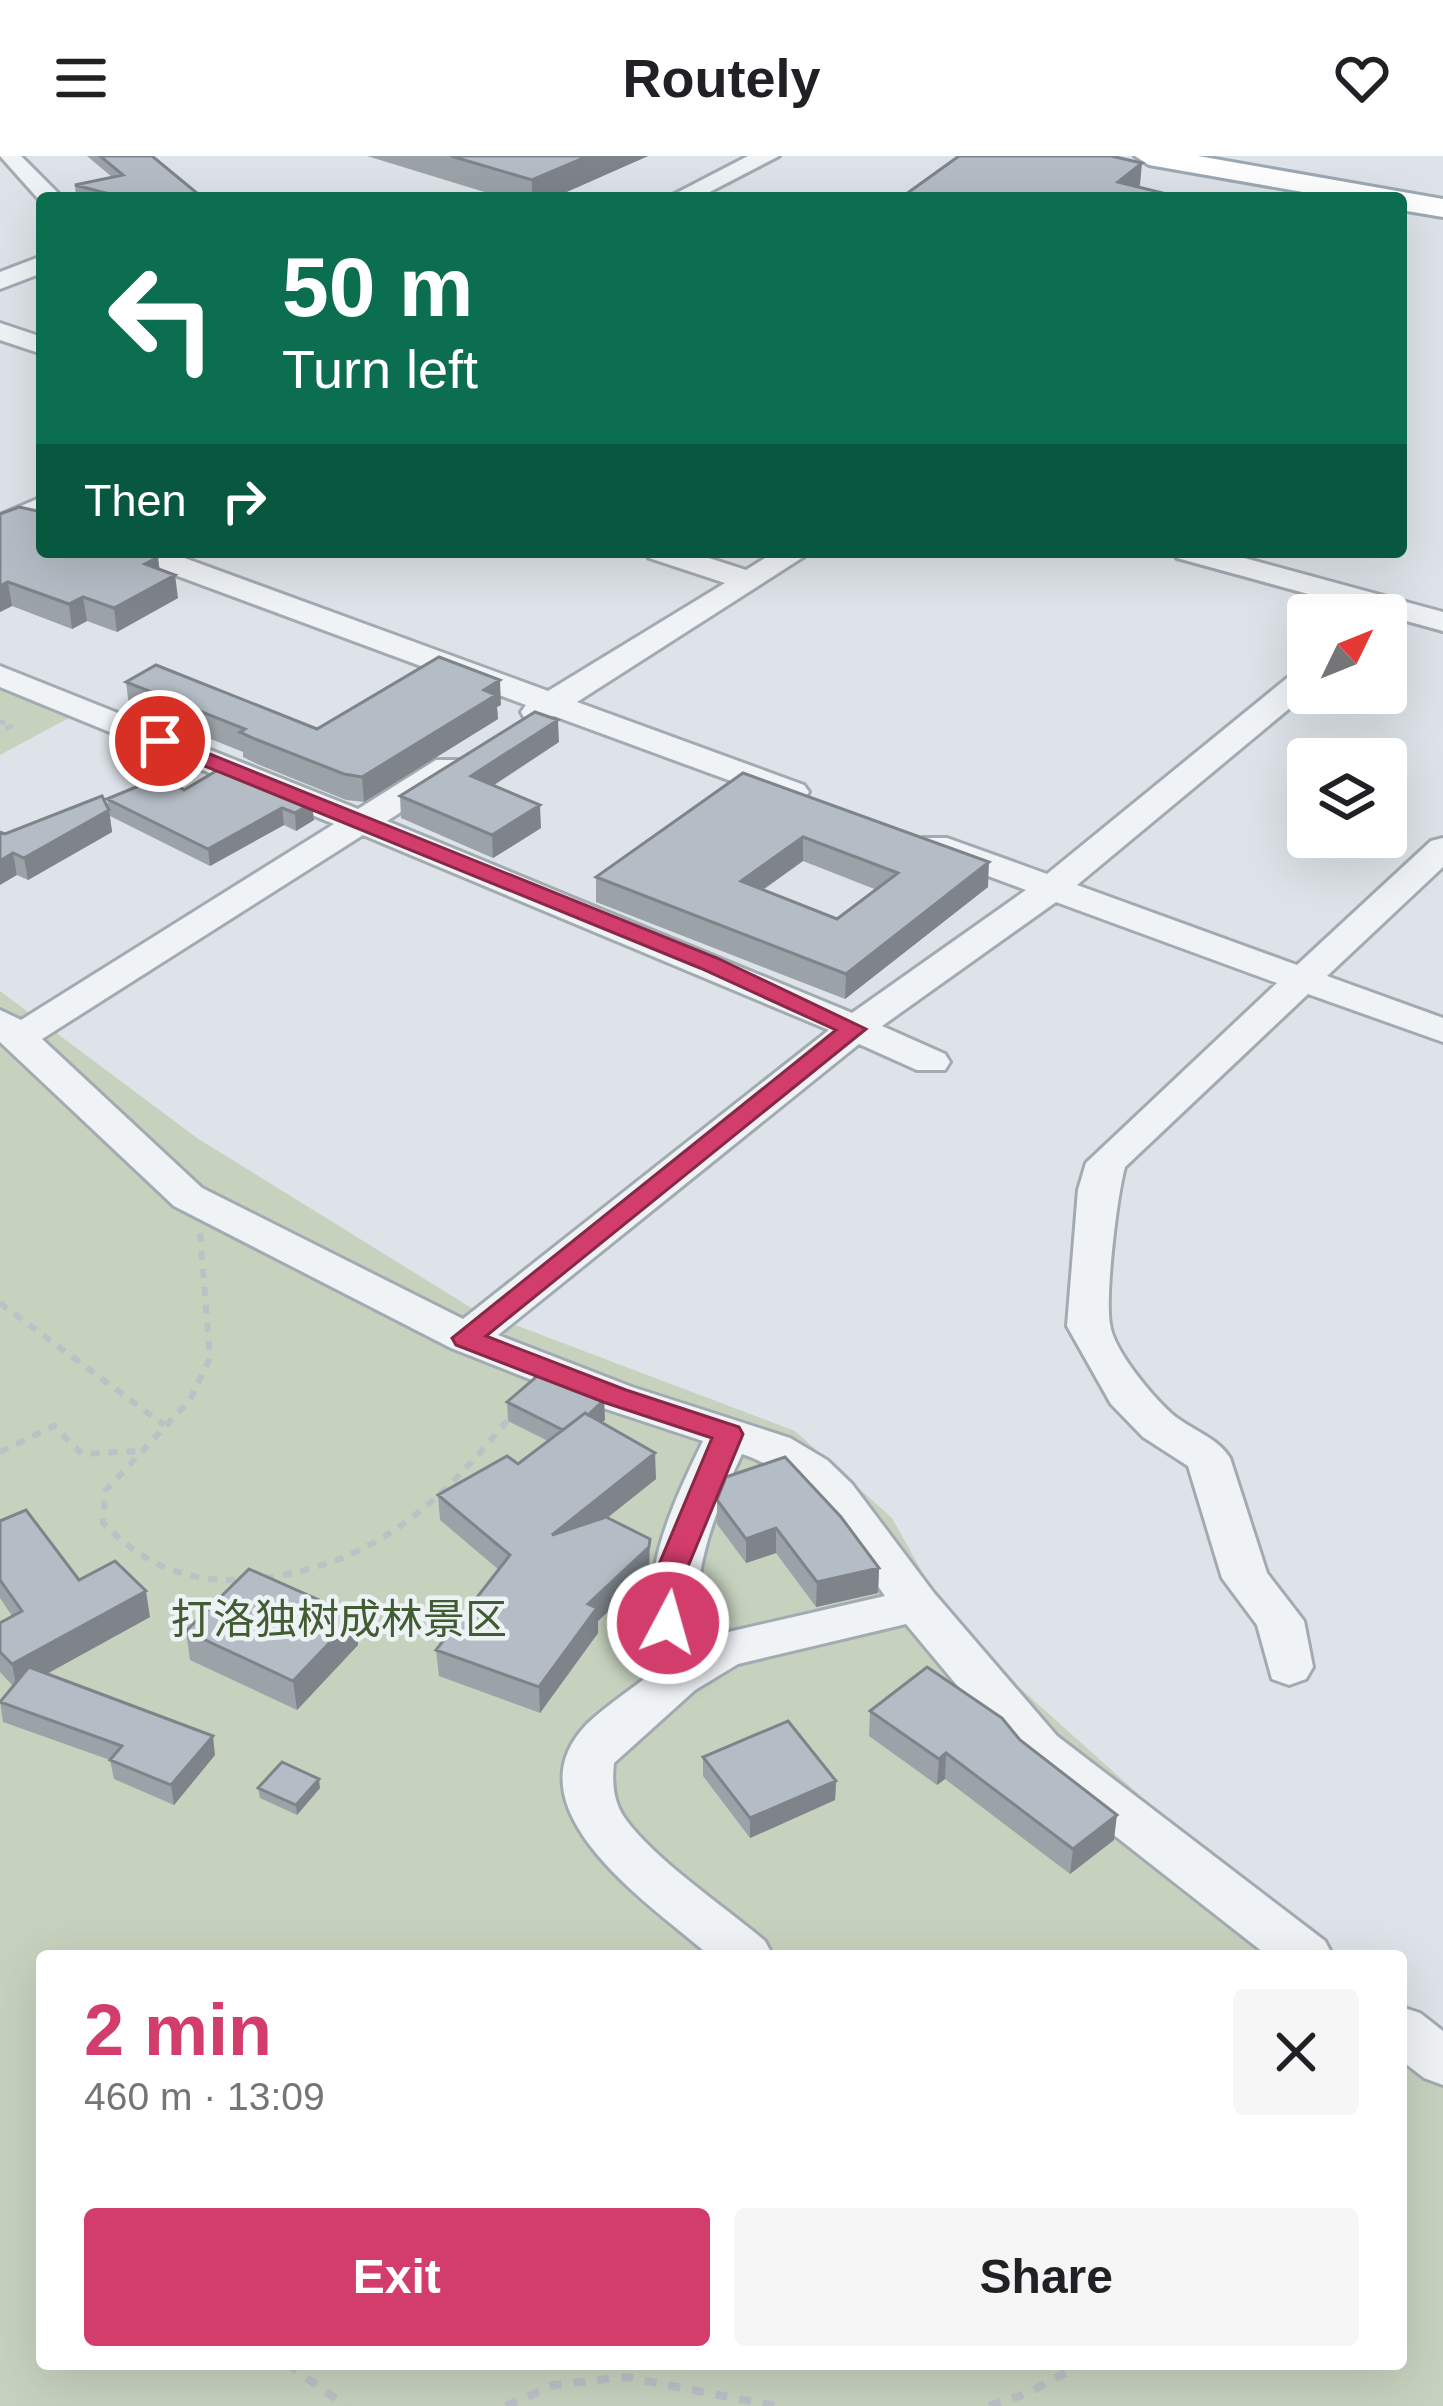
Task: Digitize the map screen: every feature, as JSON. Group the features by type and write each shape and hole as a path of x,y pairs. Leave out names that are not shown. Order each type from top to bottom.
{"main road":[{"path":"1149,156 1342,192"},
{"path":"1407,202 1443,208"}],"street":[{"path":"8,156 45,192"},
{"path":"692,192 766,156"},
{"path":"0,281 36,266"},
{"path":"0,332 36,344"},
{"path":"0,500 36,510"},
{"path":"0,526 36,512"},
{"path":"156,558 818,802"},
{"path":"678,558 748,581"},
{"path":"513,727 786,558"},
{"path":"1208,558 1330,594"},
{"path":"1407,615 1443,622"},
{"path":"0,676 708,963 931,1062"},
{"path":"466,1338 854,1029 1052,889 1287,694"},
{"path":"475,751 9,1030 188,1197 208,1208 466,1338 774,1449 811,1471 1039,1749 1298,1950"},
{"path":"903,833 1443,1031"},
{"path":"1289,1667 1280,1621 1245,1578 1208,1458 1159,1427 1127,1394 1088,1325 1098,1190 1106,1163 1443,848"},
{"path":"678,1678 668,1623 672,1569 729,1434"},
{"path":"739,1950 623,1850 599,1822 586,1784 589,1762 603,1739 678,1678 732,1648 917,1605"},
{"path":"1407,2035 1443,2062"}],"path":[{"path":"0,721 11,726 0,732"},
{"path":"208,1208 198,1240 210,1358 190,1400 105,1491 103,1523 132,1556 216,1582 284,1576 343,1559 447,1492 549,1371"},
{"path":"0,1303 164,1425"},
{"path":"0,1452 54,1426 82,1454 141,1451"},
{"path":"295,2370 346,2406"},
{"path":"989,2406 1028,2393 1071,2370"},
{"path":"506,2406 532,2393 616,2373 658,2378 775,2406"}],"green space":[{"path":"0,682 78,713 0,755"},
{"name":"打洛独树成林景区","path":"0,991 197,1138 473,1309 795,1431 892,1518 954,1629 1222,1869 1333,1950 36,1950 36,2370 1407,2370 1407,2004 1443,2030 1443,2406 0,2406"}],"building":[{"path":"100,156 152,156 196,192 102,192 75,185 123,175"},
{"path":"451,156 588,156 532,180"},
{"path":"959,156 1111,156 1142,163 1118,182 1159,192 909,192"},
{"path":"19,507 36,511 36,558 156,558 145,564 175,575 114,608 83,597 69,604 8,582 0,586 0,514"},
{"path":"439,657 500,680 484,690 496,695 362,777 255,739 240,732 245,729 126,682 156,665 317,729"},
{"path":"535,712 558,720 471,776 540,805 492,835 400,796"},
{"path":"223,767 312,803 295,813 282,808 208,849 107,799 163,776 184,790"},
{"path":"743,773 989,862 846,974 596,877","holes":["803,837 898,873 837,919 741,881"]},
{"path":"102,796 109,810 24,858 13,853 0,861 0,832"},
{"path":"543,1371 604,1400 563,1430 507,1402"},
{"path":"585,1413 655,1453 552,1535 606,1517 650,1539 649,1547 588,1604 597,1608 539,1687 436,1650 510,1555 438,1495 507,1456 518,1464"},
{"path":"785,1457 841,1517 879,1568 817,1582 776,1528 746,1539 717,1500 726,1477"},
{"path":"26,1510 79,1580 115,1561 146,1591 12,1664 0,1652 0,1623 22,1611 0,1580 0,1521"},
{"path":"249,1569 355,1616 293,1681 186,1631"},
{"path":"29,1667 213,1736 171,1785 110,1760 122,1746 0,1702"},
{"path":"927,1667 1002,1718 1020,1740 1117,1815 1073,1849 946,1753 939,1759 870,1711"},
{"path":"788,1721 836,1781 750,1818 703,1757"},
{"path":"282,1762 319,1779 296,1805 258,1788"}],"route":[{"path":"160,741 708,963 854,1029 466,1338 616,1397 729,1434 672,1569 668,1623"}]}
